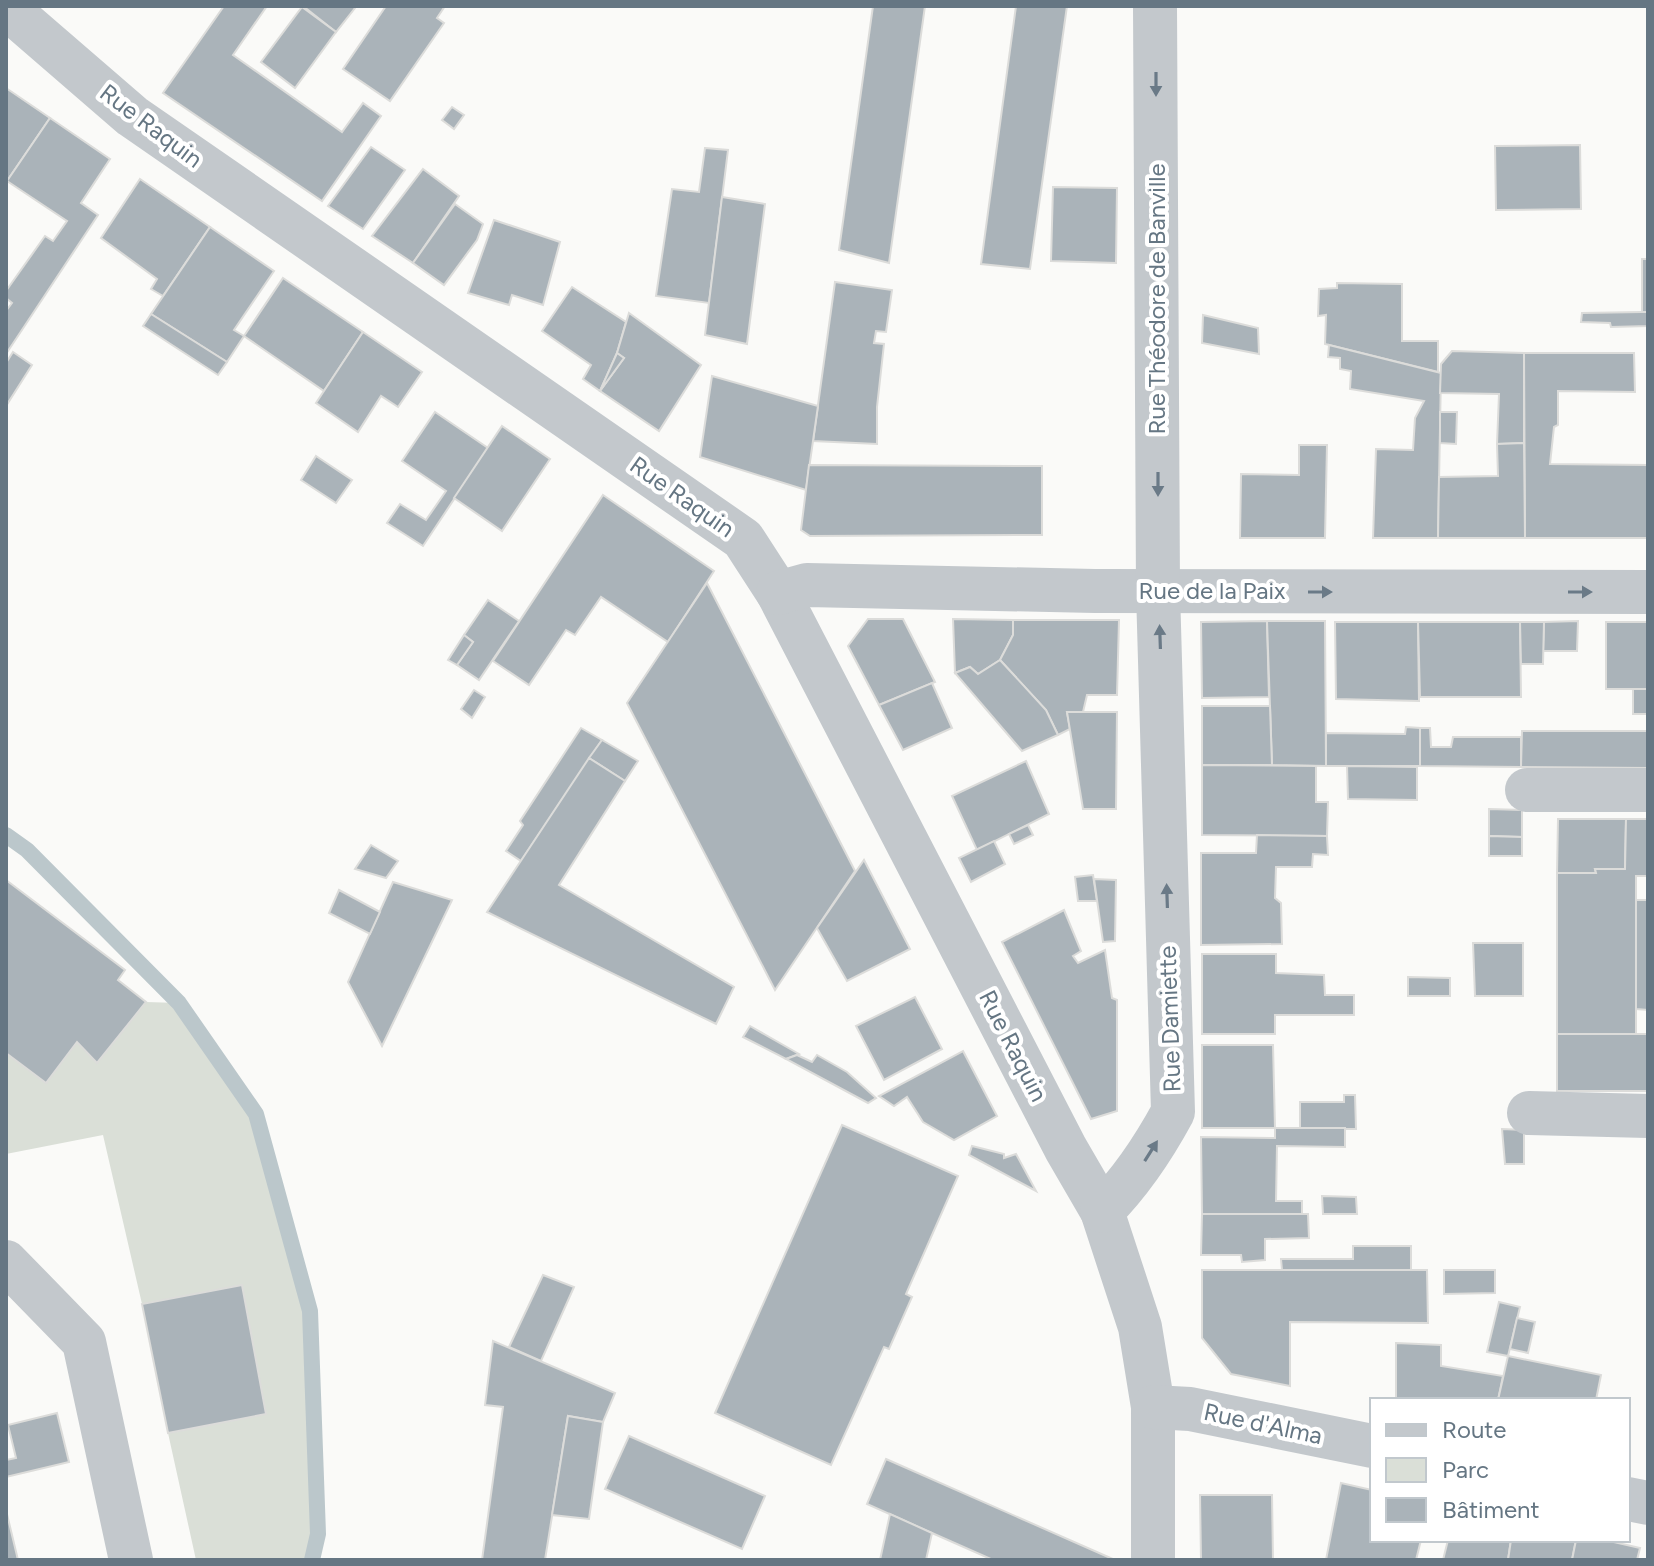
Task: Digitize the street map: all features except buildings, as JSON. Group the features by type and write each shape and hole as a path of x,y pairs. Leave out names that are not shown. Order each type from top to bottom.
{"street":[{"name":"Rue Théodore de Banville","path":"1155,6 1158,591"},
{"name":"Rue Raquin","path":"6,7 132,116 743,539 778,593 1066,1149 1102,1211"},
{"name":"Rue de la Paix","path":"778,593 807,585 1158,591 1648,592"},
{"name":"Rue Damiette","path":"1102,1211 1123,1191 1151,1153 1173,1112 1158,591"},
{"path":"1527,790 1648,790"},
{"path":"1529,1113 1648,1116"},
{"path":"1102,1211 1140,1327 1153,1407 1153,1560"},
{"path":"6,1262 84,1342 131,1560"},
{"name":"Rue d'Alma","path":"1153,1407 1190,1409 1370,1446"}],"green space":[{"path":"146,1002 179,1003 256,1114 310,1311 318,1534 312,1560 196,1560 168,1433 266,1414 242,1285 142,1304 103,1135 6,1154 6,1053 46,1083 77,1042 97,1063"}],"waterway":[{"path":"6,835 27,850 179,1003 256,1114 310,1311 318,1534 312,1560"}]}
